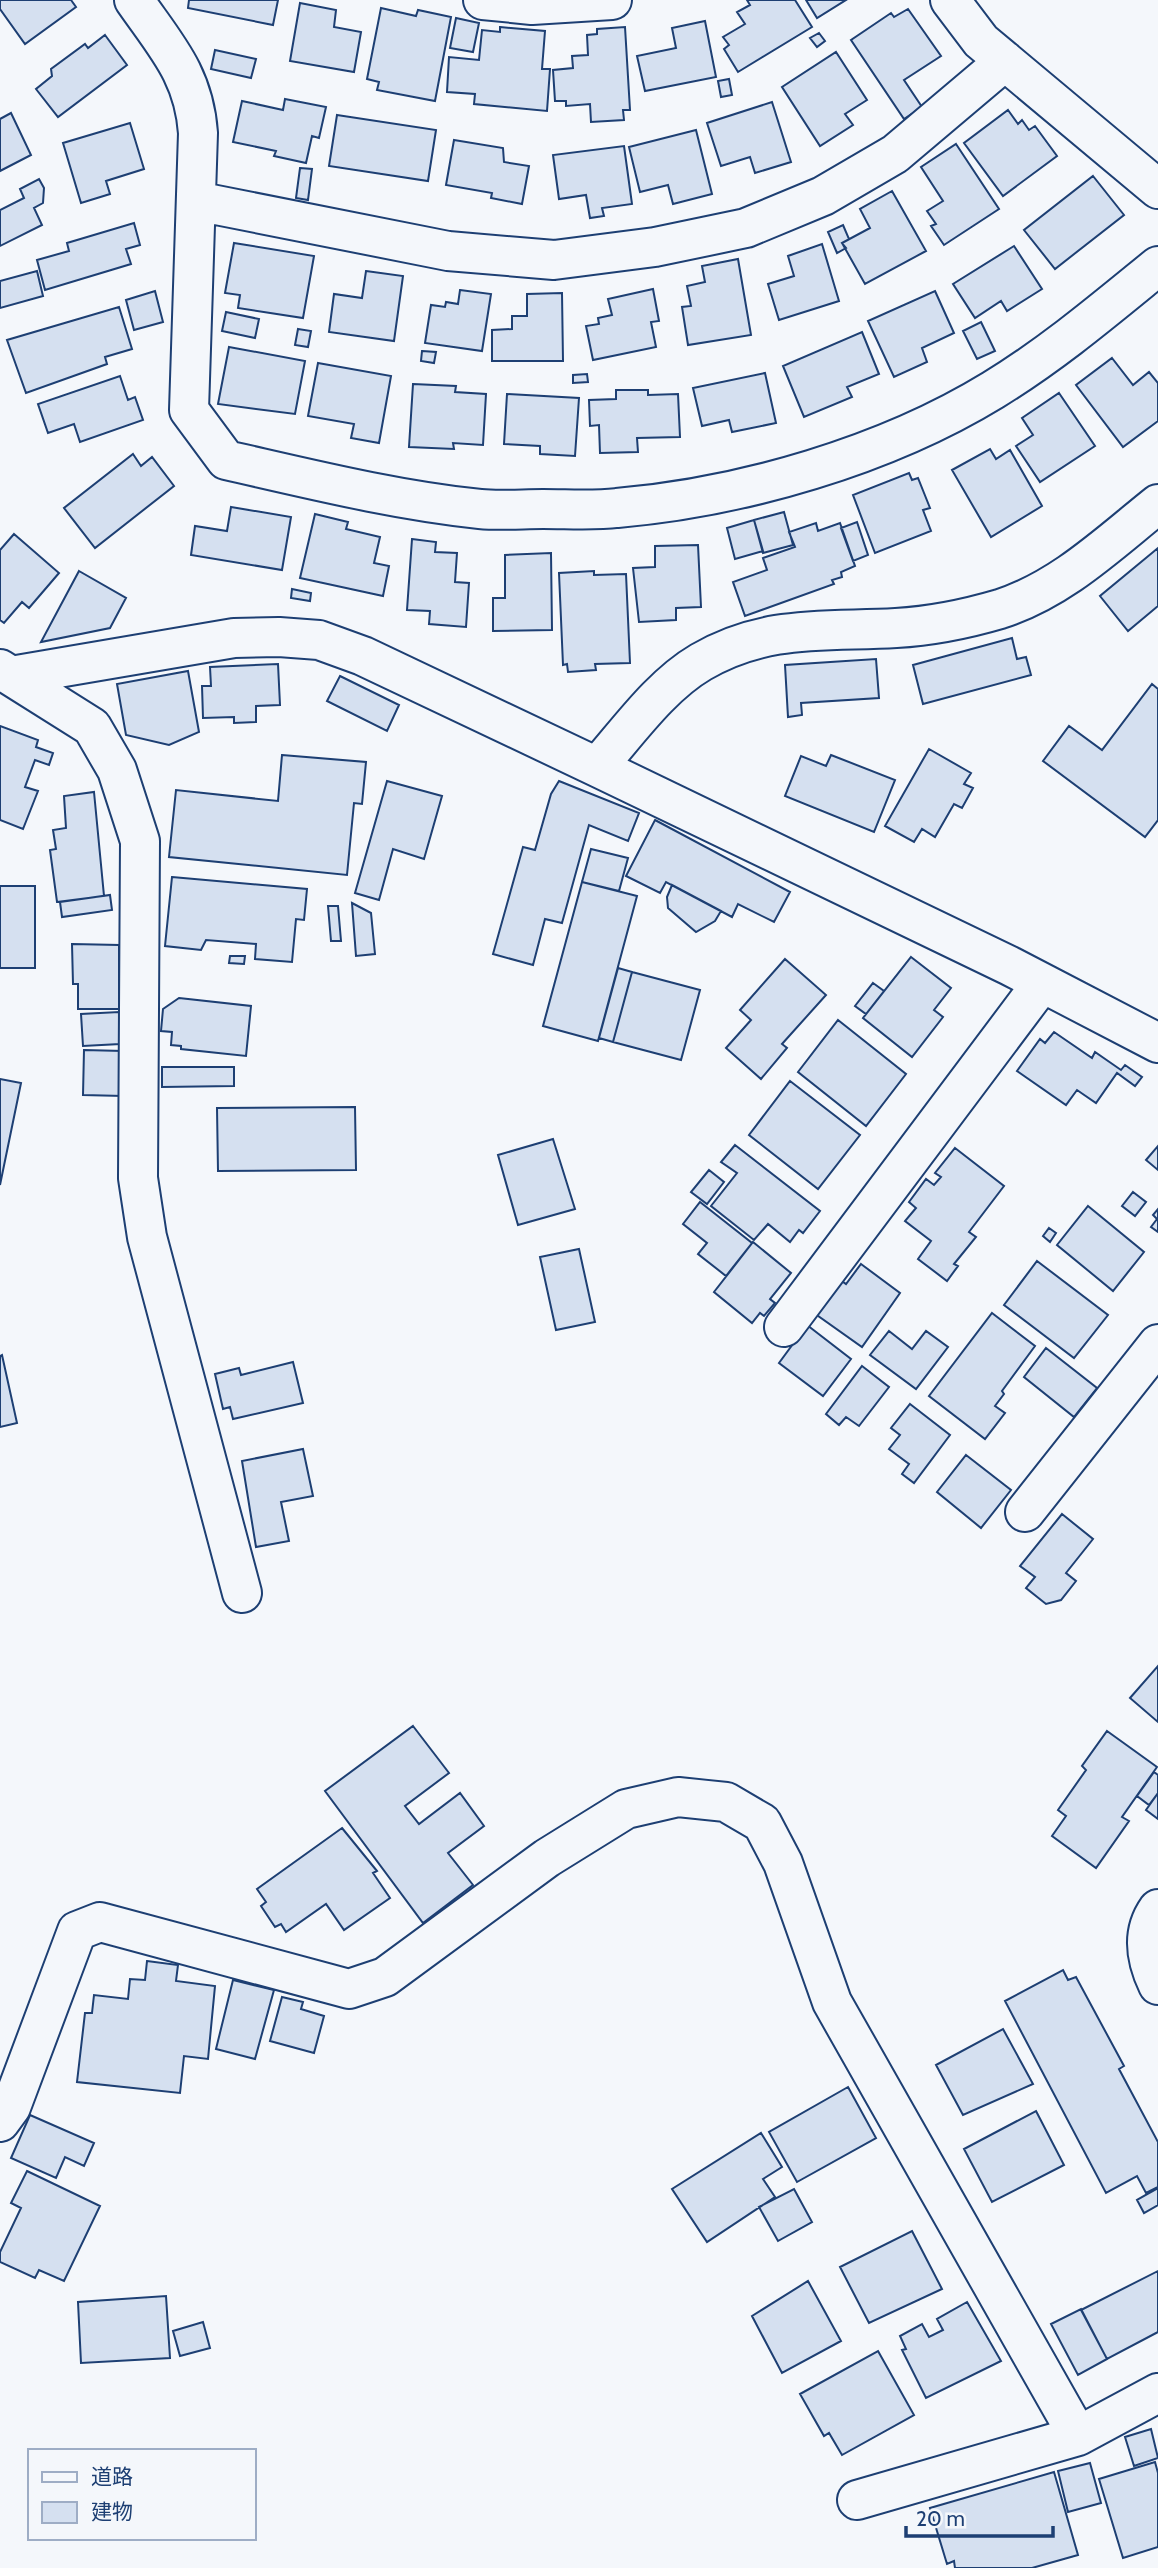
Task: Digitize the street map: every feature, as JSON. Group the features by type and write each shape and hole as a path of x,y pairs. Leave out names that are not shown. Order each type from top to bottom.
{"street":[{"path":"134,0 186,76 196,103 196,201 189,410 226,460 352,489 482,509 616,509 692,498 768,482 846,457 917,428 991,391 1056,349 1158,266"},
{"path":"482,0 532,5 612,0"},
{"path":"950,0 981,41 1158,190"},
{"path":"196,201 448,251 555,260 655,247 746,228 823,196 895,154 1004,61"},
{"path":"597,767 661,695 700,662 743,642 790,631 895,628 950,623 1003,608 1050,589 1158,504"},
{"path":"6,673 234,638 279,636 319,640 363,656 597,767 1158,1042"},
{"path":"6,673 92,727 117,771 139,841 138,1178 147,1237 242,1593"},
{"path":"784,1327 1042,983"},
{"path":"1025,1511 1158,1344"},
{"path":"0,2122 11,2107 77,1931 100,1922 349,1989 385,1977 547,1858 626,1809 678,1797 726,1802 762,1824 783,1863 832,2002 1077,2436"},
{"path":"1158,1909 1149,1922 1147,1961 1158,1985"},
{"path":"857,2500 1077,2436 1158,2393"}],"building":[{"path":"0,0 71,0 76,7 25,44 0,9"},
{"path":"189,0 278,0 273,25 188,8"},
{"path":"747,0 795,0 812,27 738,72 724,49 729,45 723,37 745,24 737,12 750,5"},
{"path":"806,0 846,0 817,18"},
{"path":"300,3 336,10 334,27 361,32 354,72 290,61"},
{"path":"381,8 416,16 418,10 451,17 435,101 377,90 379,82 367,79"},
{"path":"908,9 941,56 904,80 922,107 904,119 851,40 891,13 894,17"},
{"path":"456,18 479,23 473,52 450,48"},
{"path":"705,21 716,77 645,91 637,56 676,48 672,28"},
{"path":"500,27 545,31 542,69 550,69 547,111 474,104 475,94 447,92 449,57 479,60 482,30 500,32"},
{"path":"625,27 630,110 623,110 624,120 591,122 590,104 566,106 566,101 555,101 553,70 573,68 572,56 588,55 587,35 597,34 597,29"},
{"path":"819,33 825,41 817,47 810,38"},
{"path":"105,35 127,65 58,117 36,89 52,76 51,69 85,44 88,48"},
{"path":"215,50 256,59 251,78 211,69"},
{"path":"836,52 867,100 845,114 853,125 820,146 782,87"},
{"path":"729,79 732,95 721,97 718,81"},
{"path":"285,99 326,107 319,138 312,136 306,163 274,156 276,151 233,142 242,101 283,110"},
{"path":"772,102 791,162 755,173 750,157 721,166 707,123"},
{"path":"1008,110 1018,124 1022,120 1029,130 1035,126 1057,156 1003,196 964,143"},
{"path":"11,113 31,155 0,171 0,119"},
{"path":"337,115 436,130 428,181 329,166"},
{"path":"130,123 144,169 106,181 110,194 81,203 63,143"},
{"path":"696,130 712,194 673,204 668,185 640,192 629,147"},
{"path":"454,140 503,148 504,162 529,166 522,204 491,198 492,193 446,185"},
{"path":"956,144 999,209 944,245 931,226 936,224 927,211 943,201 921,167"},
{"path":"624,146 632,204 602,208 604,216 590,218 586,195 559,199 553,155"},
{"path":"300,168 312,169 308,200 296,198"},
{"path":"1093,176 1124,215 1055,269 1024,230"},
{"path":"39,179 44,188 43,203 34,208 42,225 0,246 0,210 24,198 20,189"},
{"path":"892,191 926,251 865,284 842,243 870,228 860,209"},
{"path":"134,223 140,245 126,249 131,264 45,290 37,260 69,251 67,243"},
{"path":"843,225 849,239 842,243 846,248 837,253 828,232"},
{"path":"234,243 314,256 303,318 238,308 240,295 225,293"},
{"path":"822,244 839,301 779,320 768,284 794,276 788,256"},
{"path":"1014,246 1042,289 1007,311 1001,301 975,318 953,284"},
{"path":"738,259 751,335 688,345 682,307 691,306 687,286 705,282 702,266"},
{"path":"37,271 43,296 0,308 0,281"},
{"path":"366,271 403,276 394,341 329,332 334,294 362,298"},
{"path":"653,289 659,321 651,322 656,347 593,360 586,326 599,324 598,318 612,315 608,299"},
{"path":"460,290 491,294 482,351 425,343 431,305 445,307 446,302 458,304"},
{"path":"155,291 163,322 134,330 126,300"},
{"path":"935,291 954,333 922,348 927,362 894,377 868,321"},
{"path":"562,293 563,361 492,361 492,330 512,329 512,316 527,316 527,294"},
{"path":"119,307 132,349 105,357 107,364 26,393 7,340"},
{"path":"226,312 259,319 255,338 222,331"},
{"path":"981,322 995,351 977,359 963,331"},
{"path":"298,329 311,331 308,347 295,345"},
{"path":"862,332 879,374 847,387 852,397 804,417 783,366"},
{"path":"229,347 305,361 295,414 218,404"},
{"path":"422,351 436,352 434,363 421,361"},
{"path":"1112,358 1133,385 1149,372 1158,383 1158,421 1123,447 1076,385"},
{"path":"318,363 391,376 379,443 351,438 354,424 308,416"},
{"path":"765,373 776,423 732,432 729,420 702,426 693,388"},
{"path":"587,374 588,382 573,383 573,375"},
{"path":"120,376 128,400 135,397 143,420 80,442 74,424 48,433 38,404"},
{"path":"413,384 456,386 455,392 486,394 483,445 453,443 454,449 409,447"},
{"path":"616,390 648,390 648,395 678,394 680,437 637,438 638,452 600,453 599,425 590,426 589,400 616,399"},
{"path":"1059,393 1095,446 1040,482 1016,446 1033,435 1022,418"},
{"path":"507,394 579,398 575,456 540,454 540,446 504,444"},
{"path":"990,449 996,459 1010,450 1042,506 991,537 952,470"},
{"path":"133,454 141,466 152,457 174,486 95,548 64,508"},
{"path":"909,473 912,480 918,478 930,508 923,510 931,531 875,553 853,495"},
{"path":"231,507 291,517 282,570 191,555 195,526 227,531"},
{"path":"784,512 793,545 763,553 754,520"},
{"path":"315,514 348,522 346,529 380,537 374,563 389,566 383,596 300,578"},
{"path":"754,520 763,551 735,559 727,528"},
{"path":"857,522 868,555 853,561 841,528"},
{"path":"816,523 818,531 840,523 855,566 841,572 842,577 832,580 834,584 745,616 733,582 767,570 763,558 795,547 789,532"},
{"path":"14,534 59,573 29,608 22,602 4,623 0,620 0,550"},
{"path":"412,539 436,542 435,552 457,553 455,582 469,583 466,627 429,624 430,611 407,610"},
{"path":"698,545 701,607 676,608 676,620 639,622 633,568 655,567 655,546"},
{"path":"1158,548 1158,606 1128,631 1100,596"},
{"path":"551,553 552,630 493,631 493,598 505,598 505,555"},
{"path":"79,571 126,598 110,628 41,642"},
{"path":"594,571 594,575 626,574 630,663 595,664 596,670 568,672 567,664 563,665 559,573"},
{"path":"292,589 311,593 310,601 291,598"},
{"path":"1012,638 1017,659 1026,657 1031,675 923,704 913,665"},
{"path":"876,659 879,698 801,703 802,715 788,717 785,665"},
{"path":"278,664 280,705 256,706 256,722 234,723 234,717 203,718 202,686 211,686 210,667"},
{"path":"188,671 199,732 169,745 126,735 117,684"},
{"path":"340,676 399,705 387,731 327,701"},
{"path":"1152,684 1158,689 1158,820 1145,837 1043,761 1069,726 1102,750"},
{"path":"0,726 38,740 36,747 53,753 49,765 35,760 25,787 38,791 23,829 0,820"},
{"path":"929,749 971,773 964,784 973,788 962,808 954,804 935,837 922,829 914,842 885,826"},
{"path":"282,755 366,762 362,804 354,803 347,875 169,857 176,790 278,801"},
{"path":"831,755 895,780 874,832 785,796 801,756 826,766"},
{"path":"387,781 442,796 424,859 393,849 379,900 355,893"},
{"path":"559,781 639,813 628,841 589,825 562,923 545,919 533,965 493,954 523,847 535,850 551,794"},
{"path":"94,792 104,896 57,902 50,850 56,849 53,830 66,828 64,796"},
{"path":"655,820 790,892 774,922 738,904 732,917 666,882 660,893 626,876"},
{"path":"591,849 628,858 619,891 582,882"},
{"path":"172,877 307,889 304,920 296,919 292,962 255,959 256,944 206,940 201,950 165,946"},
{"path":"582,882 637,896 598,1041 543,1026"},
{"path":"672,885 721,911 715,921 696,932 668,908 667,897"},
{"path":"0,886 35,886 35,968 0,968"},
{"path":"110,895 112,910 62,917 60,902"},
{"path":"352,903 371,913 375,954 356,956"},
{"path":"328,906 338,906 341,941 331,941"},
{"path":"72,944 119,945 119,1009 78,1009 78,984 73,984"},
{"path":"230,956 245,956 244,964 229,963"},
{"path":"911,957 951,988 934,1010 943,1017 912,1057 863,1018"},
{"path":"785,959 826,995 782,1044 787,1048 761,1079 726,1048 751,1020 740,1010"},
{"path":"618,968 632,972 613,1042 599,1038"},
{"path":"632,972 700,990 681,1060 613,1042"},
{"path":"873,983 884,991 866,1014 855,1006"},
{"path":"179,998 251,1006 246,1056 181,1049 181,1046 171,1045 172,1032 161,1031 163,1009"},
{"path":"119,1012 120,1044 83,1046 81,1014"},
{"path":"838,1020 906,1074 866,1126 798,1072"},
{"path":"1054,1032 1092,1058 1095,1052 1121,1070 1125,1065 1142,1077 1135,1086 1117,1073 1096,1103 1077,1090 1066,1105 1017,1071 1040,1039 1045,1043"},
{"path":"84,1050 123,1051 123,1096 83,1095"},
{"path":"162,1067 234,1067 234,1086 162,1087"},
{"path":"0,1079 21,1083 0,1185"},
{"path":"790,1081 860,1135 818,1189 749,1135"},
{"path":"355,1107 356,1170 218,1171 217,1108"},
{"path":"553,1139 575,1209 518,1225 498,1155"},
{"path":"735,1145 820,1211 803,1233 799,1230 790,1242 768,1224 754,1240 711,1206 737,1173 721,1162"},
{"path":"1158,1146 1158,1170 1146,1160"},
{"path":"955,1148 1004,1186 969,1232 976,1237 954,1264 958,1266 947,1281 918,1259 931,1241 905,1221 916,1208 909,1202 926,1179 934,1185 941,1177 935,1173"},
{"path":"709,1170 724,1182 707,1204 691,1192"},
{"path":"1133,1192 1146,1202 1135,1216 1122,1206"},
{"path":"700,1202 752,1243 726,1276 698,1254 707,1243 683,1224"},
{"path":"1088,1206 1144,1252 1113,1291 1057,1245"},
{"path":"1158,1209 1158,1232 1151,1227 1157,1219 1153,1215"},
{"path":"1049,1228 1056,1233 1050,1242 1043,1236"},
{"path":"753,1242 791,1273 770,1299 775,1303 764,1316 760,1313 752,1323 714,1292"},
{"path":"579,1249 595,1322 556,1330 540,1257"},
{"path":"1037,1261 1108,1315 1074,1358 1004,1305"},
{"path":"861,1264 900,1293 862,1347 814,1313 839,1279 846,1284"},
{"path":"992,1313 1035,1346 1002,1391 1004,1394 995,1406 1005,1413 985,1439 929,1396"},
{"path":"807,1325 851,1359 823,1396 779,1363"},
{"path":"889,1331 912,1349 926,1331 948,1347 916,1389 870,1355"},
{"path":"1046,1348 1097,1388 1074,1417 1024,1377"},
{"path":"2,1355 17,1423 0,1427 0,1356"},
{"path":"293,1362 303,1403 233,1419 230,1407 223,1409 215,1374 239,1368 241,1375"},
{"path":"862,1366 889,1387 859,1426 846,1417 839,1425 826,1414"},
{"path":"910,1404 950,1435 914,1483 902,1474 909,1464 889,1449 900,1435 891,1428"},
{"path":"303,1449 313,1496 281,1502 289,1541 256,1547 242,1461"},
{"path":"966,1455 1011,1490 981,1528 937,1492"},
{"path":"1062,1514 1093,1539 1066,1573 1076,1581 1061,1600 1046,1604 1026,1588 1035,1577 1020,1566"},
{"path":"1158,1666 1158,1722 1130,1698"},
{"path":"413,1726 449,1773 405,1806 419,1824 460,1793 484,1826 448,1853 473,1885 423,1923 325,1791"},
{"path":"1107,1731 1157,1767 1122,1817 1129,1821 1096,1868 1052,1836 1066,1816 1058,1810 1086,1770 1082,1766"},
{"path":"1154,1772 1158,1775 1158,1793 1149,1805 1137,1796"},
{"path":"1158,1793 1158,1819 1146,1810"},
{"path":"342,1828 377,1871 373,1873 390,1898 344,1930 326,1904 286,1932 281,1924 275,1927 261,1906 266,1902 257,1889"},
{"path":"147,1961 178,1965 176,1981 215,1986 208,2059 184,2056 180,2093 77,2082 85,2013 92,2013 94,1995 128,1999 130,1979 145,1980"},
{"path":"1063,1970 1068,1980 1076,1977 1124,2066 1119,2069 1158,2142 1158,2187 1146,2193 1137,2176 1106,2193 1005,2001"},
{"path":"233,1980 274,1990 255,2059 216,2049"},
{"path":"282,1997 303,2002 301,2009 324,2016 314,2053 270,2041"},
{"path":"1003,2029 1033,2084 963,2115 936,2065"},
{"path":"848,2087 876,2138 797,2182 769,2132"},
{"path":"1036,2111 1064,2165 992,2202 964,2149"},
{"path":"30,2115 94,2143 84,2166 65,2157 56,2178 11,2158"},
{"path":"761,2133 782,2167 763,2179 775,2197 707,2242 672,2189"},
{"path":"27,2171 100,2206 64,2281 39,2270 35,2278 0,2262 0,2252 21,2208 11,2203"},
{"path":"1158,2188 1158,2205 1144,2213 1137,2200"},
{"path":"794,2189 812,2222 778,2241 759,2207"},
{"path":"912,2231 942,2289 869,2323 840,2267"},
{"path":"1158,2271 1158,2332 1107,2359 1081,2310"},
{"path":"808,2281 841,2341 782,2373 752,2316"},
{"path":"166,2296 170,2358 81,2363 78,2302"},
{"path":"967,2302 1001,2361 926,2398 902,2350 906,2349 900,2336 922,2324 929,2337 943,2330 937,2319"},
{"path":"1081,2309 1107,2359 1078,2375 1051,2324"},
{"path":"203,2322 210,2348 180,2356 173,2331"},
{"path":"878,2351 914,2415 842,2455 829,2433 824,2436 800,2394"},
{"path":"1151,2429 1158,2458 1134,2466 1125,2437"},
{"path":"1155,2462 1158,2473 1158,2547 1123,2558 1099,2479"},
{"path":"1090,2463 1101,2503 1068,2512 1058,2471"},
{"path":"1054,2472 1078,2555 1032,2568 955,2568 954,2561 947,2564 930,2508"}]}
